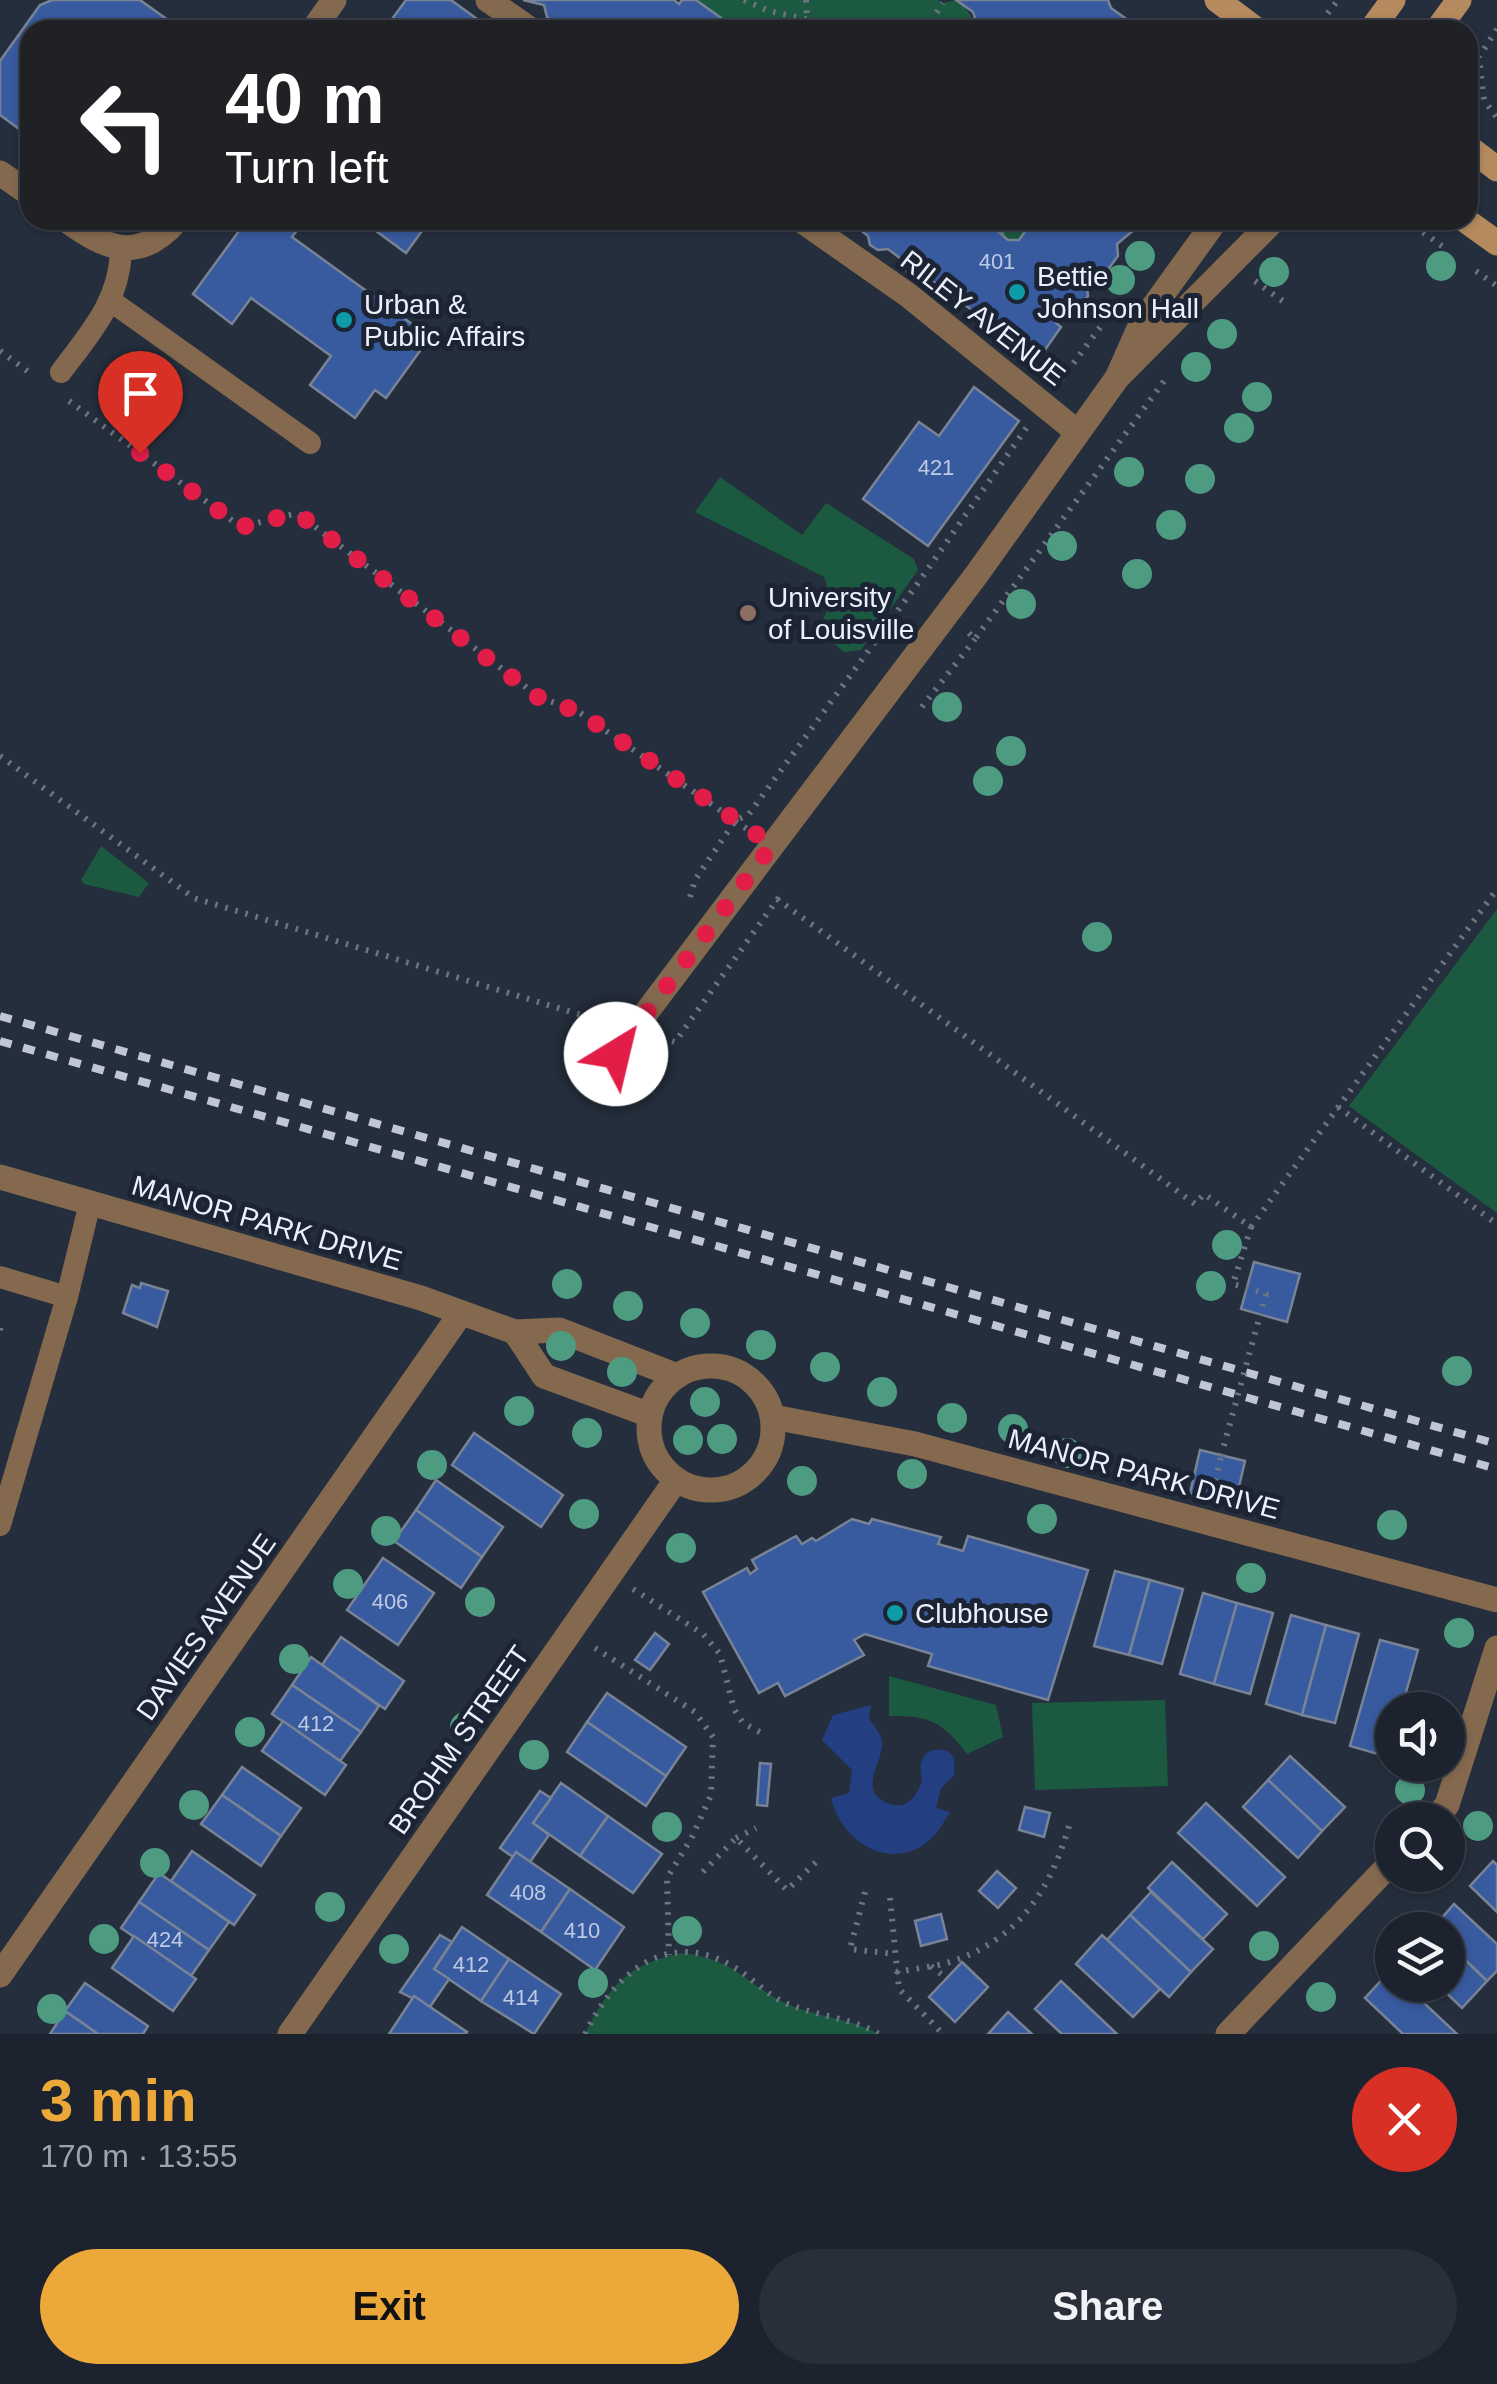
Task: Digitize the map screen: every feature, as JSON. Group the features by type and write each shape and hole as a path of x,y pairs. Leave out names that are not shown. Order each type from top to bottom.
{"main road":[{"path":"1216,0 1243,20"}],"street":[{"path":"488,0 517,20"},
{"path":"80,230 92,239 130,247 156,239 166,230"},
{"name":"RILEY AVENUE","path":"815,230 908,295 1076,431"},
{"path":"1116,378 1141,324 1209,230"},
{"path":"616,1054 948,612 1116,378 1264,230"},
{"name":"MANOR PARK DRIVE","path":"0,1177 515,1332 560,1330 677,1376"},
{"name":"DAVIES AVENUE","path":"0,1975 461,1313"},
{"path":"515,1332 544,1376 650,1415"},
{"path":"700,1367 724,1367 746,1376 764,1394 773,1416 772,1441 762,1464 745,1480 722,1490 698,1490 676,1480 658,1462 650,1440 650,1415 660,1392 677,1376 700,1367"},
{"name":"MANOR PARK DRIVE","path":"773,1416 915,1444 1497,1600"},
{"name":"BROHM STREET","path":"290,2034 676,1480"},
{"path":"1448,1802 1497,1648"},
{"path":"1228,2034 1375,1880"}],"lane":[{"path":"61,372 111,301 130,247"},
{"path":"111,301 310,443"},
{"path":"0,1525 90,1203"},
{"path":"0,1277 67,1296"}],"path":[{"path":"744,0 807,20 806,0"},
{"path":"1323,20 1338,0"},
{"path":"932,20 943,3"},
{"path":"1497,29 1479,57 1484,100 1497,118"},
{"path":"1001,234 1003,230"},
{"path":"1240,294 1266,268"},
{"path":"1254,280 1288,305"},
{"path":"0,352 37,378"},
{"path":"918,583 975,639 1172,370"},
{"path":"66,400 241,527 297,513 538,697 579,712 772,845"},
{"path":"682,908 694,892 695,880 735,821 749,814 1043,404"},
{"path":"0,756 194,898 598,1020 610,1004"},
{"path":"1221,1456 1266,1294 1233,1284 1251,1227 1497,889"},
{"path":"777,899 1196,1204 1204,1194 1251,1227"},
{"path":"1338,1107 1497,1224"},
{"path":"0,1328 0,1336"},
{"path":"611,1575 703,1634 720,1654 734,1708 743,1723 765,1735"},
{"path":"571,1632 695,1712 713,1736 711,1795 667,1878 669,1955"},
{"path":"896,1972 949,1962 983,1948 1013,1926 1044,1892 1069,1826"},
{"path":"703,1872 736,1838 756,1828"},
{"path":"736,1838 787,1890 816,1862"},
{"path":"866,1892 850,1949 894,1954"},
{"path":"890,1898 899,1989 943,2034"},
{"path":"584,2034 598,2006 625,1974 654,1958 683,1953 712,1957 732,1966 782,2001 866,2026 879,2034"},
{"path":"931,1966 946,1979"}],"green space":[{"path":"696,0 956,0 974,20 724,20"},
{"path":"996,230 1026,230 1019,240 1008,240"},
{"path":"720,477 802,535 826,503 914,559 918,570 861,650 844,652 816,629 828,604 824,577 695,512"},
{"path":"101,846 149,883 139,897 81,880"},
{"path":"1497,909 1497,1213 1349,1106"},
{"path":"889,1676 996,1705 1003,1737 967,1754 934,1723 915,1717 889,1716"},
{"path":"1165,1700 1168,1786 1035,1790 1032,1703"},
{"path":"683,1953 726,1966 793,2006 879,2034 585,2034 602,2002 622,1979 648,1963"}],"water":[{"path":"871,1705 869,1718 882,1742 873,1777 874,1792 879,1798 901,1805 915,1795 922,1781 922,1761 928,1752 940,1749 954,1758 954,1775 941,1788 936,1808 950,1812 926,1843 911,1851 896,1854 867,1847 844,1826 831,1798 849,1793 852,1770 822,1740 833,1715"}],"building":[{"path":"52,0 140,0 168,20 29,20 40,5"},
{"path":"406,0 451,0 478,20 391,20"},
{"path":"523,0 674,0 679,4 682,0 696,0 724,20 551,20 544,5"},
{"path":"956,0 1108,0 1111,8 1128,20 975,20 973,12"},
{"path":"20,33 20,130 0,115 0,61"},
{"name":"Urban & Public Affairs","path":"240,230 297,230 292,237 430,337 386,398 375,390 355,418 310,385 331,356 251,298 232,324 193,294"},
{"path":"375,230 423,230 406,253"},
{"name":"Bettie Johnson Hall","path":"860,230 996,230 1008,240 1019,240 1026,230 1134,230 1117,244 1118,256 1101,279 1087,287 1088,296 1079,309 1069,310 1063,320 1058,316 1055,322 1061,327 1040,357 1026,348 1014,349 986,328 984,319 927,277 914,277 907,272 905,262 888,249 878,250 870,245 868,236"},
{"path":"974,387 1019,421 928,546 863,499 919,422 939,436"},
{"path":"1254,1262 1300,1274 1287,1322 1241,1309"},
{"path":"141,1283 168,1291 157,1327 123,1313 132,1285 140,1288"},
{"path":"474,1433 563,1495 541,1527 452,1465"},
{"path":"1200,1450 1245,1461 1235,1504 1190,1493"},
{"path":"436,1480 503,1527 482,1557 416,1510"},
{"path":"416,1510 482,1557 461,1588 394,1541"},
{"name":"Clubhouse","path":"852,1519 869,1524 872,1519 941,1537 938,1544 963,1551 968,1536 1088,1570 1048,1700 928,1666 932,1654 865,1634 854,1640 864,1655 785,1696 778,1683 759,1693 703,1592 747,1568 750,1574 757,1569 752,1560 796,1536 802,1544 812,1538 816,1541"},
{"path":"383,1558 434,1593 398,1645 347,1610"},
{"path":"1115,1571 1150,1580 1129,1655 1094,1646"},
{"path":"1150,1580 1183,1589 1162,1664 1129,1655"},
{"path":"1203,1593 1237,1603 1214,1684 1180,1674"},
{"path":"1237,1603 1273,1613 1250,1694 1214,1684"},
{"path":"1291,1615 1326,1625 1302,1715 1266,1704"},
{"path":"1326,1625 1359,1634 1335,1723 1302,1715"},
{"path":"655,1633 669,1644 650,1670 635,1660"},
{"path":"341,1637 404,1681 385,1709 322,1665"},
{"path":"1380,1640 1418,1650 1406,1692 1375,1692 1375,1753 1350,1746"},
{"path":"311,1657 379,1706 361,1732 292,1685"},
{"path":"292,1685 361,1732 340,1761 272,1714"},
{"path":"607,1693 686,1747 666,1776 587,1722"},
{"path":"283,1721 346,1765 325,1795 262,1751"},
{"path":"587,1722 666,1776 646,1806 567,1752"},
{"path":"1290,1756 1345,1807 1322,1831 1268,1780"},
{"path":"760,1763 771,1764 767,1806 757,1805"},
{"path":"242,1767 301,1808 281,1836 222,1795"},
{"path":"1268,1780 1322,1831 1298,1858 1243,1807"},
{"path":"561,1783 608,1816 580,1856 533,1823"},
{"path":"540,1791 551,1798 533,1823 549,1835 530,1862 516,1852 513,1857 500,1848"},
{"path":"222,1795 281,1836 261,1866 201,1824"},
{"path":"1206,1803 1285,1877 1257,1906 1178,1833"},
{"path":"1025,1807 1050,1813 1044,1837 1019,1830"},
{"path":"608,1816 662,1854 633,1893 580,1856"},
{"path":"192,1851 255,1895 234,1925 171,1881"},
{"path":"516,1852 570,1889 541,1932 487,1895"},
{"path":"1493,1861 1497,1865 1497,1912 1470,1886"},
{"path":"1172,1862 1227,1914 1203,1939 1148,1888"},
{"path":"997,1871 1016,1888 998,1908 979,1891"},
{"path":"159,1873 229,1922 209,1950 139,1902"},
{"path":"570,1889 624,1927 595,1970 541,1932"},
{"path":"1151,1892 1213,1949 1191,1972 1130,1915"},
{"path":"139,1902 209,1950 191,1976 121,1928"},
{"path":"1454,1904 1463,1912 1447,1912"},
{"path":"941,1914 947,1939 921,1946 915,1921"},
{"path":"1465,1914 1497,1944 1497,1971 1487,1981 1465,1960"},
{"path":"1130,1915 1191,1972 1169,1997 1107,1940"},
{"path":"462,1927 509,1959 481,2001 434,1969"},
{"path":"440,1935 452,1942 434,1969 449,1979 430,2007 400,1992"},
{"path":"1102,1935 1160,1989 1133,2017 1076,1964"},
{"path":"134,1936 196,1979 173,2011 112,1968"},
{"path":"509,1959 561,1994 534,2034 481,2001"},
{"path":"1465,1960 1487,1981 1462,2008 1456,2002 1465,2002"},
{"path":"962,1962 988,1987 955,2022 929,1997"},
{"path":"1061,1981 1117,2034 1062,2034 1035,2009"},
{"path":"85,1983 148,2026 143,2034 98,2034 65,2011"},
{"path":"1375,1987 1375,2002 1423,2002 1457,2034 1403,2034 1365,1998"},
{"path":"414,1996 467,2032 389,2034"},
{"path":"65,2011 98,2034 50,2034"},
{"path":"1008,2012 1032,2034 988,2034"}],"railway":[{"path":"0,1016 1497,1444"},
{"path":"0,1041 1497,1469"}],"place":[{"name":"Bettie Johnson Hall","path":"1017,292"},
{"name":"Urban & Public Affairs","path":"344,320"},
{"name":"University of Louisville","path":"748,613"},
{"name":"Clubhouse","path":"895,1613"}],"route":[{"path":"140,453 241,527 297,513 538,697 579,712 772,845 616,1054"}]}
